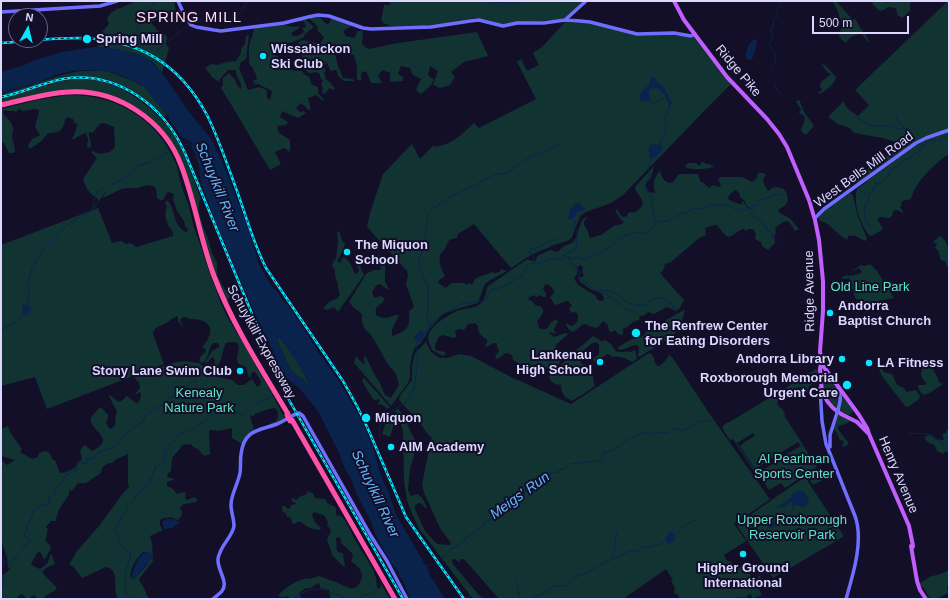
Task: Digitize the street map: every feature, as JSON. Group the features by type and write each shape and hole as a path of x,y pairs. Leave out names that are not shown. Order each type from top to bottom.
{"highway":[{"name":"Schuylkill Expressway","path":"1,106 60,94 89,94 105,97 125,105 139,114 155,127 166,140 178,162 209,268 232,322 394,599"}],"main road":[{"name":"Ridge Pike","path":"674,1 682,16 727,77 770,123 784,142 789,152"},
{"name":"Ridge Avenue","path":"789,152 807,193 815,218 820,244 823,278 823,307 820,350 821,383"},
{"path":"821,363 837,385"},
{"name":"Henry Avenue","path":"821,383 823,397 833,408 858,422 869,434"},
{"name":"Henry Avenue","path":"837,385 866,426 908,524 916,579 920,590 926,599"},
{"path":"847,416 853,414 854,407"}],"street":[{"path":"98,1 100,6"},
{"path":"1,12 100,6 117,1"},
{"path":"178,1 192,26 221,31 284,23 318,15 328,16 363,28 373,29 431,28 479,20 501,26 517,23 544,23 565,20 590,22 637,34 674,33 691,36 695,34"},
{"path":"565,20 586,1"},
{"name":"West Bells Mill Road","path":"815,218 824,209 916,144 926,138 949,130"},
{"path":"832,458 829,438 841,396 837,385"},
{"path":"823,397 826,444 858,525 854,572 846,599"},
{"path":"213,599 223,590 225,586 219,567 218,558 222,546 233,529 234,520 231,502 240,474 241,454 244,442 254,431 279,424 297,413 300,413 303,417 373,540 387,561 407,599"}],"green space":[{"path":"134,1 174,1 176,14 172,15 174,19 172,22 166,21 164,16 151,22 158,31 167,36 166,44 169,48 162,73 151,61 140,55 118,49 98,47 102,32 109,24 107,18 111,11 112,12 117,8 118,9"},
{"path":"388,1 583,1 564,19 500,24 474,18 431,26 391,26 383,23 381,20 384,5 391,4"},
{"path":"832,1 836,1 853,20 856,20 869,41 868,42 862,34 852,36 846,43 839,36 843,27 837,9"},
{"path":"874,1 883,1 886,3 888,1 911,1 910,11 902,18 897,15 895,8 888,7 880,11 872,4"},
{"path":"948,1 949,129 926,137 856,184 857,177 899,147 895,142 883,138 854,133 850,128 838,124 828,117 844,101 847,107 858,116 869,105 855,90"},
{"path":"320,17 328,25 331,19 352,26 343,31 346,36 355,38 357,31 363,31 362,44 368,49 398,43 477,32 488,56 464,62 451,72 455,77 450,85 440,88 433,85 438,71 430,66 428,75 434,80 431,85 421,94 416,90 421,79 413,75 410,68 401,66 398,74 403,77 403,81 390,82 390,73 383,70 378,75 382,83 371,83 366,71 361,73 361,80 357,80 357,66 354,55 335,53 343,78 353,79 354,81 344,81 338,76 337,71 330,70 327,62 325,61 327,63 323,66 322,65 325,62 324,61 320,63 321,67 326,71 324,72 326,80 335,88 334,90 329,88 326,93 322,94 323,89 321,84 323,81 320,74 315,72 311,73 306,70 301,51 297,48 299,42 303,40 320,44 324,37 317,30 318,27 309,18"},
{"path":"304,19 314,27 305,34 303,38 278,47 275,52 274,49 272,50 282,64 288,68 302,71 310,78 311,84 318,87 318,93 324,100 323,101 316,95 308,98 311,110 301,103 296,108 300,112 303,111 306,113 298,118 282,111 280,117 288,122 286,125 277,126 279,133 290,140 290,152 284,148 275,152 281,164 270,170 221,88 223,85 223,78 229,73 241,89 241,84 236,70 228,70 219,82 212,77 205,68 211,64 217,65 236,61 245,44 246,36 249,35 246,59 241,62 239,69 248,90 259,87 267,90 267,98 270,100 272,91 259,84 253,85 256,82 254,83 253,81 257,79 253,68 249,64 249,51 254,27 284,24 294,27 299,26 299,28 291,33 293,36 298,36 304,32 302,28 306,27 304,21 299,22 299,20"},
{"path":"565,22 598,25 632,34 696,37 731,84 623,195 611,203 581,215 572,237 568,241 554,245 531,255 511,268 474,224 458,234 457,238 449,240 440,257 441,266 445,276 439,280 438,283 446,288 451,283 464,283 467,285 469,283 472,285 475,279 491,272 500,272 501,269 507,271 487,282 478,303 442,315 430,328 421,343 414,349 408,383 391,406 354,363 356,356 363,364 365,363 365,355 385,395 391,398 399,385 396,374 387,363 371,335 364,328 362,314 349,302 366,274 373,270 380,270 379,254 385,265 385,282 389,289 380,284 376,286 372,293 375,298 380,296 385,298 376,308 376,315 386,318 399,315 392,330 392,336 407,328 409,311 414,307 406,284 408,275 407,271 367,227 383,174 412,144 420,159 434,145 435,147 447,144 461,135 474,123 479,128 536,99 517,62 521,59 527,71 539,65 533,53 542,47"},
{"path":"821,64 825,65 836,77 832,84 820,94 818,93 822,90 820,86 821,82 831,74 827,72"},
{"path":"81,71 104,71 137,83 145,88 167,115 164,116 143,98 120,84 97,78 72,77 60,79 46,82 13,94 2,95 4,93 52,78"},
{"path":"73,79 91,79 101,81 124,90 145,104 172,132 185,156 201,199 199,202 199,212 212,253 217,263 217,275 225,290 231,292 233,295 229,297 227,301 214,271 178,154 141,111 85,90 1,104 1,98"},
{"name":"Kenealy Nature Park","path":"68,95 103,99 134,113 159,135 169,149 177,166 194,227 223,308 284,417 284,419 270,425 276,421 278,417 278,413 275,408 255,414 253,417 251,415 254,430 242,444 232,438 232,428 219,431 210,430 210,454 204,456 191,444 182,445 173,458 171,471 167,475 174,480 169,481 167,486 173,489 177,494 183,492 186,493 185,497 187,500 194,497 197,501 181,506 180,508 182,515 177,520 171,517 161,519 160,523 163,530 150,536 153,561 139,579 150,599 118,599 116,595 115,576 111,569 106,567 82,578 73,566 69,565 77,551 99,526 130,486 128,485 128,454 112,463 106,464 102,468 101,473 86,483 78,483 73,490 69,491 69,495 59,511 56,521 51,521 46,527 48,530 45,540 51,547 50,550 45,559 41,553 37,553 31,564 40,569 47,564 52,554 55,564 46,568 42,572 57,589 44,597 45,599 38,599 34,595 28,599 22,594 15,599 1,599 1,577 10,569 9,567 8,569 7,557 1,541 1,460 7,465 15,460 2,456 1,429 8,426 10,432 22,449 20,452 32,459 38,457 39,453 45,451 49,452 53,460 55,460 60,473 62,473 76,467 77,463 82,459 80,451 84,445 92,451 103,442 103,438 91,423 91,418 99,408 102,408 108,415 106,422 108,427 111,429 114,427 117,412 108,394 119,402 127,396 136,403 140,400 140,392 135,394 140,388 135,377 172,363 184,361 199,363 217,377 232,380 238,385 244,385 252,379 257,387 260,385 261,381 255,372 252,372 249,378 246,367 240,365 238,362 237,359 239,349 236,342 226,343 221,360 215,369 211,370 206,365 214,364 215,361 213,357 206,364 205,363 212,351 219,347 219,344 217,343 213,343 211,345 205,361 203,363 200,362 200,357 206,352 202,347 209,338 210,327 202,320 183,317 180,320 183,326 185,326 183,327 178,321 178,316 155,329 153,334 164,364 47,409 35,377 1,386 1,245 98,208 112,243 121,241 126,244 131,243 136,247 173,236 173,232 167,223 165,213 167,206 165,204 166,201 168,201 172,209 178,225 186,232 188,231 184,221 177,211 173,200 174,194 169,192 163,200 160,200 157,198 156,188 152,186 147,185 136,188 124,188 102,198 105,192 96,206 93,208 99,200 89,191 83,179 97,158 92,151 99,154 110,152 115,147 114,127 108,124 102,123 92,133 89,132 91,147 89,148 87,146 88,140 86,133 72,140 78,124 75,123 73,119 67,117 60,131 48,133 40,142 29,149 28,146 32,139 40,135 35,127 39,110 35,109 23,111 19,109 16,112 4,110 3,113 13,128 12,138 15,151 13,153 9,153 4,143 1,142 1,109 37,100","holes":["143,552 148,552 148,564 134,579 132,579 130,576 134,563"]},
{"path":"798,100 814,126 806,135 801,129 805,118 799,113 801,109 796,102"},
{"path":"949,131 949,154 926,174 917,186 911,199 902,201 900,207 903,213 896,210 893,211 890,218 880,217 877,219 883,229 872,236 869,235 858,213 856,201 857,189 920,142"},
{"path":"703,162 714,167 694,169 687,168 685,165 689,163 696,163 700,166"},
{"path":"654,166 651,178 645,184 645,187 649,192 655,193 654,181 660,170 661,175 668,183 673,182 679,174 698,174 700,181 709,188 713,185 718,187 721,185 718,180 720,177 742,177 752,182 757,178 758,173 763,173 766,175 763,179 768,191 775,187 783,189 786,193 788,197 787,202 778,210 788,217 799,229 795,231 788,221 781,223 775,228 775,243 768,250 762,246 761,242 755,239 756,234 753,229 746,231 744,229 728,237 717,225 705,228 706,235 699,238 671,262 665,264 663,271 660,273 684,300 679,309 676,311 667,307 654,314 648,312 645,315 640,316 639,320 633,322 626,328 623,328 623,334 621,335 615,330 612,332 609,331 608,325 603,321 596,328 586,324 582,325 573,332 567,327 566,323 571,326 575,324 578,320 578,314 571,312 569,308 572,306 568,301 557,305 554,304 550,297 554,293 553,289 548,284 545,285 543,289 546,293 546,297 540,295 536,297 534,295 528,298 535,305 543,309 543,313 537,321 539,327 541,329 547,329 551,322 557,319 558,322 554,329 556,334 549,333 554,337 565,333 568,334 555,346 563,359 551,371 546,367 539,369 534,367 525,367 513,360 512,355 507,353 496,359 495,357 499,350 497,343 486,347 487,340 480,334 478,331 478,326 475,323 468,324 464,330 456,330 455,338 442,335 438,338 435,350 445,352 443,356 432,350 428,338 429,333 436,325 446,317 460,310 479,305 484,299 488,286 526,260 536,261 537,256 550,250 557,252 564,246 572,243 577,236 582,221 587,216 584,225 590,238 601,235 614,226 622,224 624,222 615,210 617,209 621,216 624,217 627,216 628,213 635,212 641,207 643,202 635,187","holes":["735,190 740,194 740,197 744,200 747,206 757,212 747,207 742,200 742,205 729,200 728,198 730,194","581,265 584,276 579,278 580,282 592,290 601,293 604,298 603,301 600,301 596,296 581,287 574,278 577,274 578,267"]},
{"path":"851,193 858,217 867,239 865,241 852,236 848,236 847,240 827,224 818,219 828,208"},
{"path":"339,231 343,242 345,243 344,249 337,261 340,263 343,257 345,258 356,274 359,271 356,260 361,266 364,275 338,312 334,307 327,310 323,308 329,302 338,298 340,294 335,276 335,270 332,266 336,259 338,242 337,232"},
{"path":"940,236 946,242 949,254 949,267 946,265 946,262 941,260 938,250 935,248 937,243 934,243 934,241"},
{"name":"Old Line Park","path":"870,264 877,271 894,298 856,305 860,301 855,298 849,278 842,278 844,276 861,273 862,271 860,268 852,271 861,265 865,266"},
{"path":"684,310 682,321 677,331 665,341 641,356 638,356 639,347 637,345 619,350 618,347 632,339 641,337 652,327 657,327 659,324 663,324 666,320"},
{"path":"593,336 602,342 606,340 617,351 631,352 635,350 637,359 632,362 622,357 612,357 608,354 601,358 599,364 596,364 593,359 599,354 599,344 596,342 591,344 576,358 593,376 595,386 571,401 565,397 562,392 561,385 553,383 549,376"},
{"path":"278,337 282,340 296,360 310,387 303,379 292,371 278,342"},
{"path":"426,342 431,352 440,358 447,358 459,354 471,356 511,377 571,404 649,353 653,356 655,363 659,366 665,361 669,354 769,498 769,500 734,524 746,541 724,555 726,560 733,563 733,567 747,562 755,567 755,569 750,571 750,574 752,579 757,578 760,575 763,582 759,590 762,595 753,598 750,594 745,598 737,597 735,599 678,599 679,596 674,593 675,587 671,580 673,580 666,569 623,599 499,599 464,559 461,559 459,562 455,559 452,560 453,564 483,599 473,599 419,529 407,500 404,481 403,431 399,417 395,411 398,409 416,442 416,448 410,469 408,490 411,496 418,494 423,499 427,508 426,509 419,503 415,505 415,509 425,531 435,542 437,544 450,545 451,543 440,528 424,493 422,485 432,438 417,418 399,400 400,396 412,380 412,366 415,353"},
{"path":"927,365 933,370 939,382 943,384 924,395 921,393 918,385 926,384 921,375 922,366"},
{"path":"822,366 840,396 837,410 827,399 823,387"},
{"path":"880,367 884,372 892,374 897,385 904,388 906,392 916,390 920,396 919,399 908,407 905,406 882,376 879,369"},
{"name":"Al Pearlman Sports Center","path":"816,369 818,370 817,380 808,387 811,390 807,393 804,388 798,387 792,393 787,394 786,398 779,399 777,403 817,467 785,488 781,483 769,490 759,475 757,476 733,439 730,440 722,427","holes":["753,433 755,436 745,441 740,446 755,469 798,442 801,446 767,468 756,472 737,443"]},
{"path":"364,378 390,407 387,409 383,405 377,404 380,401 379,399 373,399 362,381"},
{"path":"842,395 853,410 849,415 839,411"},
{"path":"839,415 851,421 838,427 838,430 849,444 843,447 844,441 840,440 833,428"},
{"path":"387,418 395,421 390,437 382,434"},
{"path":"949,428 949,452 946,451 943,454 937,451 934,445 925,439 926,436 929,435 937,440 943,440 942,434 946,433"},
{"path":"821,468 823,471 821,472 822,474 819,475 821,478 824,476 826,478 813,485 807,476"},
{"name":"Upper Roxborough Reservoir Park","path":"805,477 843,537 773,578 737,524"},
{"path":"307,491 313,493 315,498 325,499 328,504 336,508 336,515 341,516 345,520 374,571 377,588 381,588 380,582 390,599 330,599 329,590 320,588 319,583 300,592 299,594 301,597 299,599 290,599 289,597 278,596 297,582 320,576 351,588 357,587 361,580 361,571 351,561 353,556 352,553 341,543 341,539 339,537 336,538 337,551 343,554 345,566 343,566 332,555 327,540 331,530 327,525 328,522 324,515 314,512 312,515 317,525 321,528 320,530 310,528 301,522 297,522 295,524 292,523 291,518 287,517 286,513 283,512 282,506 285,506 288,509 290,508 291,505 296,504 291,499 298,499 299,497 307,494"},
{"path":"949,570 949,585 947,586 948,593 936,599 930,599 920,584 921,582 929,577"}],"water":[{"path":"756,39 757,41 754,54 752,59 748,60 746,58 747,49 749,44"},
{"name":"Schuylkill River","path":"105,47 145,57 165,77 189,112 211,139 222,161 246,223 259,265 273,288 288,305 312,343 315,345 317,351 338,380 355,408 369,439 372,441 383,481 396,515 430,573 429,575 445,599 410,599 399,573 392,564 374,531 370,519 356,493 340,455 318,411 299,388 285,376 276,363 273,351 258,321 213,216 200,179 198,165 191,145 193,145 179,134 170,121 168,115 145,88 138,83 113,72 86,70 72,71 55,75 37,83 1,93 1,72 62,52","holes":["278,337 296,359 310,387 303,379 292,371 278,342"]},
{"path":"651,77 655,78 658,83 663,86 672,103 670,106 665,95 660,91 660,89 656,88 649,91 649,101 645,102 640,100 641,93 649,85"},
{"path":"651,144 661,145 663,147 658,155 650,159 649,149"},
{"path":"578,202 585,209 577,212 576,216 568,220 570,209"},
{"path":"23,304 28,305 31,308 25,316 22,313"},
{"path":"419,331 425,332 422,342 418,342 414,337"},
{"path":"800,491 804,492 809,501 806,506 793,506 790,502 785,506 776,509 787,501 794,493"},
{"path":"780,517 786,517 771,528 767,528 769,525"},
{"path":"167,519 173,519 180,522 172,528 164,529 162,522"},
{"path":"670,532 673,532 675,539 673,542 668,544 665,538"},
{"path":"144,553 151,553 152,558 134,579 132,579 131,578 136,562"}],"waterway":[{"path":"97,48 98,40 101,35 109,34 126,37 135,33 140,22 155,1"},
{"path":"191,23 212,19 233,18 239,14 248,1"},
{"path":"472,1 519,3"},
{"path":"771,69 776,57 769,44 773,34 770,31 773,30 773,20 777,17 780,1"},
{"path":"155,55 164,44 189,25"},
{"path":"152,63 154,58"},
{"path":"775,83 776,88 781,94"},
{"path":"649,101 652,103 665,97"},
{"path":"659,145 661,140 665,137 665,117 669,106"},
{"path":"896,116 899,123 905,128"},
{"path":"858,118 870,126 885,125 889,127 892,125 899,129 907,128 912,136 912,139 917,142"},
{"path":"870,226 867,224 864,214 865,204 868,203 868,198 870,196 869,194 874,187 885,179 893,168 904,160 910,158 914,153 918,152 926,143 931,140 939,141 949,135"},
{"path":"429,326 427,316 428,286 421,271 419,260 424,246 428,214 439,204 461,191 496,174 505,173 512,170 523,161 561,144"},
{"path":"919,144 921,146 924,145"},
{"name":"Schuylkill River","path":"183,145 191,145"},
{"path":"111,185 124,179 139,165 149,163 170,151"},
{"path":"652,159 648,168 650,171 649,179 646,182 646,185 647,192 651,195 651,207 654,210 653,216 656,224"},
{"path":"874,183 880,183"},
{"path":"27,306 29,291 27,284 32,269 39,256 64,228 91,211 96,194 104,188"},
{"path":"859,189 869,195"},
{"path":"424,333 428,331 429,326 436,318 460,304 484,301 492,289 508,285 523,275 525,269 530,264 555,259 562,260 562,256 564,255 574,260 576,257 586,260 588,255 592,257 607,249 627,235 637,232 642,232 643,234 658,221 668,221 683,213 686,213 688,210 692,210 693,208 704,209 705,206 709,207 710,204 713,206 721,204 723,206 724,204 728,207 730,205 734,209 736,208 738,210 740,208 742,211 758,205 760,200 769,198 773,195 781,194"},
{"path":"748,210 752,215 760,220 772,233 773,237 779,241"},
{"path":"566,254 577,248 576,241 578,230 574,228 575,221 572,218"},
{"path":"530,249 534,249 557,237"},
{"path":"527,250 533,255 535,262"},
{"path":"568,257 572,266 577,266 576,269 580,271 580,274 578,275 579,277 595,290 607,290 614,292 628,303 639,305 645,305 651,301 651,299 663,298 668,300 669,303 672,303 672,307 676,310"},
{"path":"602,291 626,309 634,311 637,314"},
{"path":"1,333 3,328 14,324 23,314"},
{"path":"384,419 391,412 405,403 414,388 418,359 416,345 418,341"},
{"path":"8,563 27,545 29,538 24,536 34,512 38,507 50,503 48,497 52,497 54,495 56,489 66,475 73,470 77,470 79,463 81,462 86,464 88,459 93,458 99,452 112,448 121,441 123,437 143,422 148,413 160,405 167,405 168,398 175,395 176,392 184,390 191,382 196,381 198,389 204,388 211,396 229,410"},
{"path":"286,391 294,385"},
{"path":"253,407 259,402 271,397"},
{"path":"132,599 126,594 125,586 130,552 125,550 120,544 118,534 115,529 123,514 125,514 128,506 136,495 138,495 150,481 150,477 153,476 155,467 164,463 164,450 175,441 178,435 198,426 217,409 222,412 224,409 232,410 243,415 245,412"},
{"name":"Meigs' Run","path":"701,421 712,421"},
{"path":"380,437 380,427 382,422"},
{"name":"Meigs' Run","path":"442,558 451,549 459,545 482,527 485,521 488,521 504,511 523,496 526,488 538,481 543,481 549,477 551,472 556,473 559,470 565,469 570,464 601,461 603,453 614,450 631,437 634,438 644,432 653,434 659,432 668,433 672,429 681,431 698,422"},
{"path":"908,433 931,435 940,440 942,444 949,446"},
{"path":"787,517 792,512 793,506"},
{"path":"674,536 684,526 697,519"},
{"path":"611,560 613,553 615,552 614,548 617,532"},
{"path":"530,599 548,591 555,586 566,586 579,575 588,573 604,563 621,556 622,554 631,551 638,551 643,547 650,547 664,543"},
{"path":"1,559 5,561 1,569 2,573"},
{"name":"Meigs' Run","path":"432,565 437,563"},
{"name":"Meigs' Run","path":"425,567 430,565"},
{"path":"1,589 3,587 3,575"},
{"path":"516,580 520,599"},
{"path":"361,599 363,595 369,595 380,587"},
{"path":"294,599 299,594 313,589 323,589 328,593 336,594 344,597 345,599"}],"railway":[{"path":"1,43 50,39 101,39 120,43 155,57 184,81 196,97 211,124 227,163 254,240 266,268 343,381 368,429 406,517 464,599"},
{"path":"1,97 63,79 83,78 102,80 120,86 136,95 165,120 185,153 285,393 403,599"}],"place":[{"name":"Spring Mill","path":"87,39"},
{"name":"Wissahickon Ski Club","path":"263,56"},
{"name":"The Miquon School","path":"347,252"},
{"name":"Andorra Baptist Church","path":"830,313"},
{"name":"The Renfrew Center for Eating Disorders","path":"636,333"},
{"name":"Andorra Library","path":"842,359"},
{"name":"Lankenau High School","path":"600,362"},
{"name":"LA Fitness","path":"869,363"},
{"name":"Stony Lane Swim Club","path":"240,371"},
{"name":"Roxborough Memorial Urgent Care","path":"847,385"},
{"name":"Miquon","path":"366,418"},
{"name":"AIM Academy","path":"391,447"},
{"name":"Higher Ground International","path":"743,554"}],"district":[{"name":"SPRING MILL","path":"189,18"}]}
